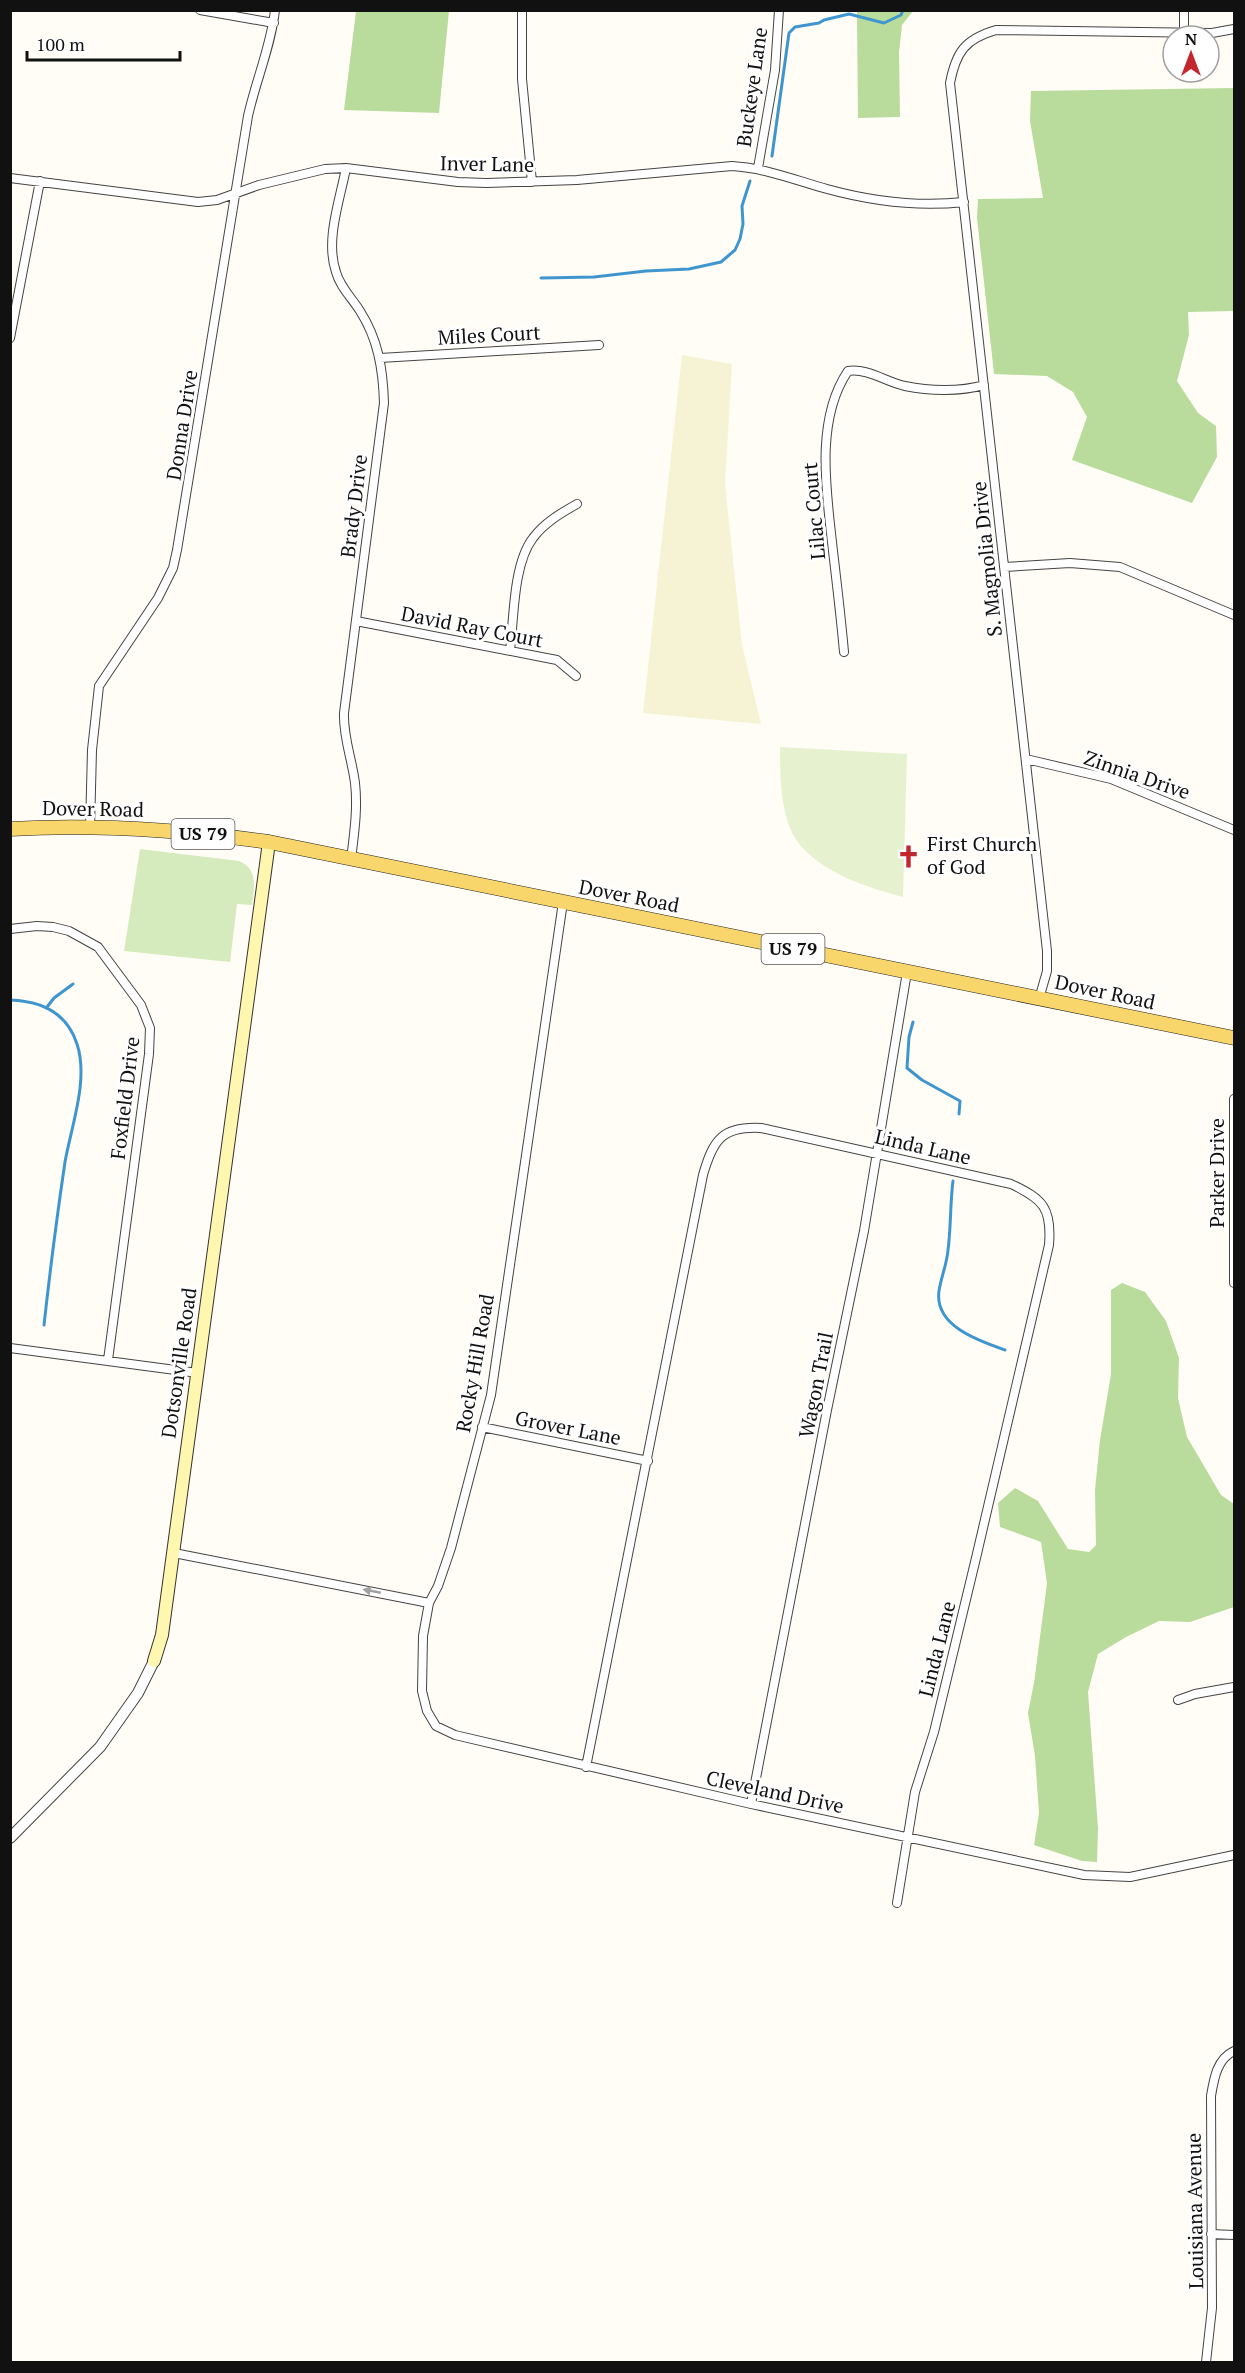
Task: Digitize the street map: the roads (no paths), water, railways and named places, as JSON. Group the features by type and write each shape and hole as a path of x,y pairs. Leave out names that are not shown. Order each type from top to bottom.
{"main road":[{"name":"Dover Road","path":"10,829 90,828 182,832 269,842 1234,1038"},
{"name":"Dotsonville Road","path":"154,1660 162,1635 174,1553 269,842"}],"street":[{"path":"200,10 274,23"},
{"name":"Donna Drive","path":"90,828 92,750 99,686 148,615 173,568 254,86 274,23 275,10"},
{"path":"522,10 522,79 532,182"},
{"name":"Buckeye Lane","path":"758,168 775,70 778,10"},
{"name":"S. Magnolia Drive","path":"1040,999 1047,971 1047,951 950,84 956,58 964,47 981,34 1009,29 1161,32"},
{"name":"Inver Lane","path":"10,178 198,202 217,200 306,172 346,168 458,182 532,182 714,166 758,168 828,189 908,203 964,202"},
{"name":"Brady Drive","path":"346,168 333,237 334,262 344,290 357,306 371,330 380,358 384,402 343,726 355,783 356,802 351,860"},
{"path":"10,338 40,182"},
{"name":"Miles Court","path":"380,358 599,345"},
{"name":"Lilac Court","path":"844,652 825,462 834,400 839,384 848,371 865,371 882,379 915,387 969,389 984,385"},
{"path":"510,651 520,570 527,548 544,526 560,513 577,504"},
{"path":"1004,567 1070,563 1120,567 1234,615"},
{"name":"David Ray Court","path":"356,621 557,660 576,676"},
{"name":"Zinnia Drive","path":"1026,759 1112,780 1234,830"},
{"name":"Rocky Hill Road","path":"429,1603 438,1586 451,1548 491,1395 563,902"},
{"name":"Foxfield Drive","path":"10,929 53,927 69,931 95,945 136,995 150,1028 149,1054 108,1360"},
{"name":"Wagon Trail","path":"751,1804 864,1231 907,972"},
{"name":"Parker Drive","path":"1234,1099 1234,1282"},
{"name":"Linda Lane","path":"586,1767 703,1175 708,1154 714,1145 730,1131 739,1128 753,1128 877,1153 1011,1184 1024,1190 1042,1203 1046,1209 1050,1225 1047,1251 934,1732 915,1792 897,1903"},
{"path":"10,1348 198,1373"},
{"name":"Grover Lane","path":"482,1427 648,1461"},
{"path":"174,1553 429,1603"},
{"name":"Cleveland Drive","path":"429,1603 423,1636 422,1691 427,1711 436,1726 455,1735 751,1804 1107,1877 1122,1878 1149,1874 1234,1855"},
{"name":"Dotsonville Road","path":"10,1838 100,1747 138,1693 154,1660"},
{"path":"1178,1700 1195,1694 1234,1687"},
{"name":"Louisiana Avenue","path":"1206,2362 1212,2308 1210,2096 1222,2060 1234,2051"},
{"path":"1211,2234 1234,2235"}],"waterway":[{"path":"772,156 789,33 795,27 849,14 884,23 901,15 903,10"},
{"path":"541,278 594,277 689,269 721,262 735,250 740,239 743,224 742,206 750,181"},
{"path":"47,1007 54,998 73,984"},
{"path":"10,1000 43,1006 60,1017 73,1033 80,1058 78,1103 65,1162 44,1325"},
{"path":"913,1022 909,1037 907,1068 922,1080 960,1101 959,1114"},
{"path":"953,1181 949,1242 939,1291 939,1303 944,1314 960,1330 971,1337 1005,1350"}],"place":[{"name":"First Church of God","path":"909,856"}]}
